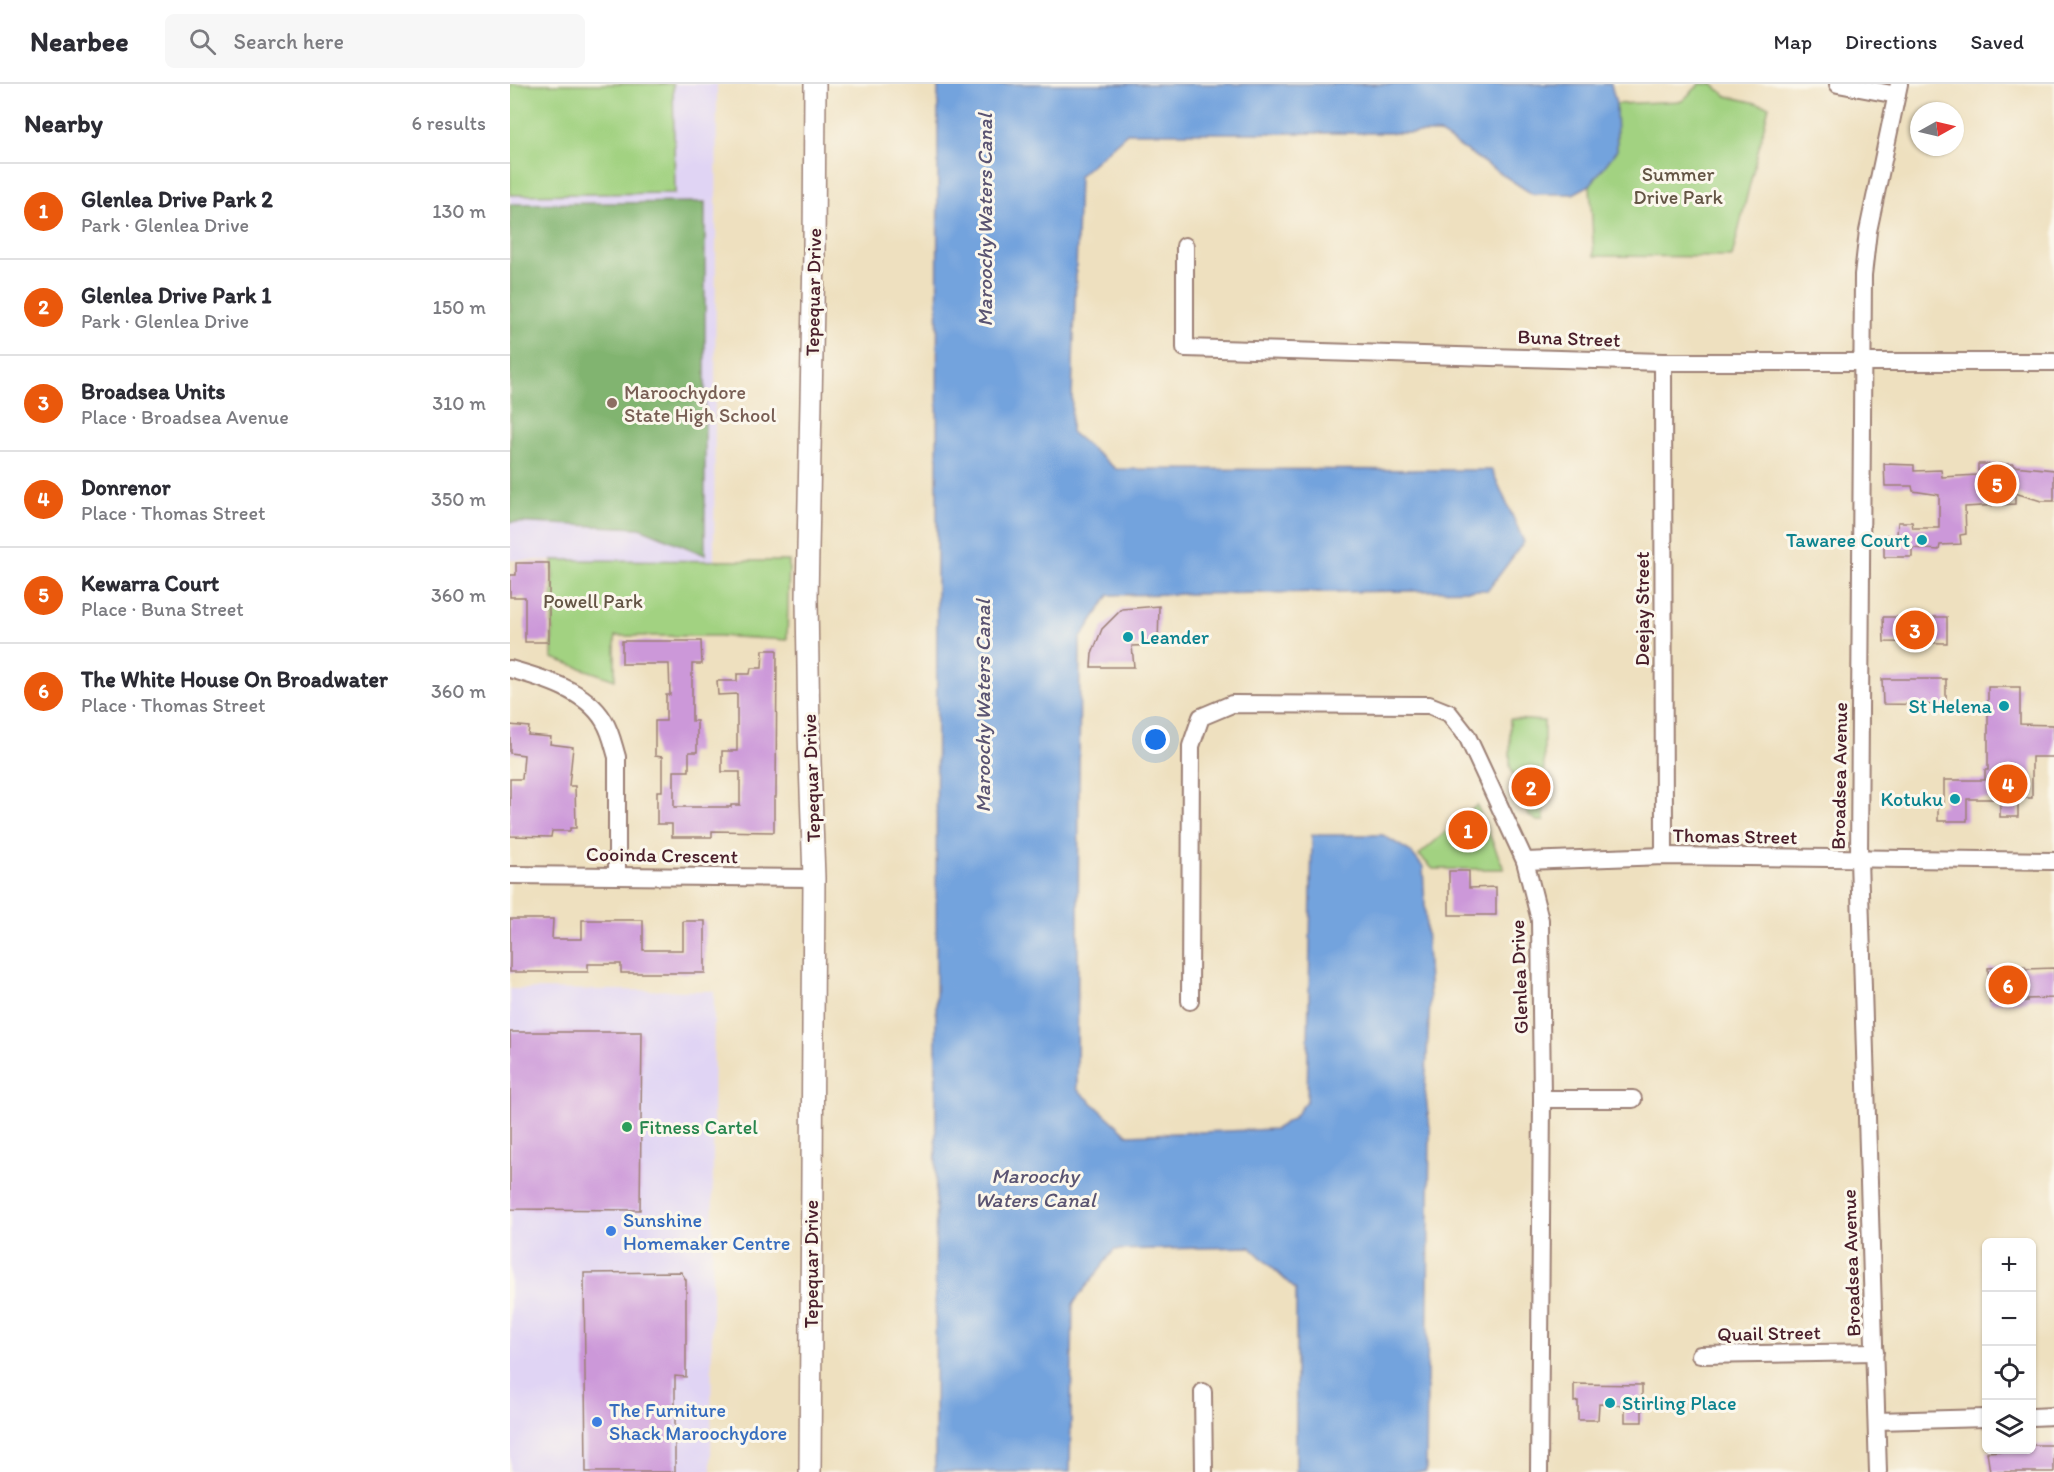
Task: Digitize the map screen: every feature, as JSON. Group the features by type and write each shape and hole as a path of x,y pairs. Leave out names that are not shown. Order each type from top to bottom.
{"street":[{"name":"Tepequar Drive","path":"810,1472 814,878 807,599 815,84"},
{"path":"1838,84 1898,89"},
{"name":"Broadsea Avenue","path":"1878,1472 1859,859 1863,275 1868,231 1898,89"},
{"name":"Buna Street","path":"1185,246 1185,348 1663,362 2054,362"},
{"name":"Deejay Street","path":"1663,362 1664,856"},
{"path":"510,669 556,684 586,701 604,719 617,757 616,876"},
{"name":"Glenlea Drive","path":"1191,1001 1191,746 1201,717 1232,704 1429,705 1449,713 1467,736 1524,861 1540,920 1542,1099 1539,1472"},
{"name":"Thomas Street","path":"1524,861 1664,856 2054,861"},
{"name":"Cooinda Crescent","path":"510,875 814,878"},
{"path":"1542,1099 1633,1099"},
{"name":"Quail Street","path":"1700,1355 1875,1352"},
{"path":"1203,1392 1204,1472"},
{"path":"2036,1417 2054,1416"},
{"path":"1877,1421 1982,1418"}],"shaded area":[{"name":"Maroochydore State High School","path":"510,84 717,84 714,561 510,560"},
{"name":"Sunshine Homemaker Centre","path":"510,989 714,991 711,1472 510,1472"}],"green space":[{"path":"510,84 673,84 675,193 510,195"},
{"name":"Summer Drive Park","path":"1700,84 1712,84 1727,96 1769,106 1732,257 1594,256 1590,185 1617,150 1616,104 1682,101"},
{"name":"Maroochydore State High School","path":"705,202 705,555 640,528 510,522 510,204"},
{"name":"Powell Park","path":"553,560 789,561 787,640 717,636 615,636 615,680 552,658"},
{"path":"1510,719 1544,721 1544,821 1537,821 1528,815 1510,766"},
{"path":"1477,805 1504,869 1433,869 1419,855"}],"water":[{"name":"Maroochy Waters Canal","path":"938,84 1611,84 1616,104 1617,150 1590,185 1573,194 1532,194 1439,133 1127,133 1079,176 1071,432 1116,469 1492,470 1524,542 1488,590 1109,595 1080,639 1077,1089 1128,1135 1275,1129 1293,1118 1307,1101 1312,835 1383,835 1411,852 1423,867 1430,1003 1425,1090 1430,1128 1426,1472 1296,1472 1296,1290 1250,1247 1114,1250 1073,1304 1070,1472 935,1472"}],"building":[{"path":"1884,464 1914,465 1914,471 1941,470 1942,477 1978,475 1978,464 2014,464 2014,466 2054,470 2054,501 2041,501 2015,493 2015,504 1965,507 1966,534 1960,535 1961,544 1940,545 1939,550 1912,548 1912,557 1884,557 1884,535 1897,535 1898,522 1912,522 1913,528 1939,528 1939,495 1913,491 1912,486 1885,486"},
{"path":"516,563 549,563 549,642 525,642 525,597 510,597 510,575 516,575"},
{"name":"Leander","path":"1159,606 1158,645 1132,646 1134,667 1091,667 1092,654 1102,629 1122,609"},
{"path":"1883,617 1947,617 1947,643 1884,642"},
{"path":"622,641 701,641 702,664 692,664 692,721 697,721 697,752 689,752 689,771 674,771 674,807 740,805 740,772 722,772 722,751 737,751 737,694 718,695 717,681 737,681 737,674 750,674 751,668 762,668 763,650 777,650 774,832 712,831 712,837 672,837 672,824 657,824 657,791 662,791 662,757 655,756 655,721 666,721 666,695 670,695 669,664 622,664"},
{"path":"1882,679 1946,679 1946,705 1883,704"},
{"path":"1988,687 2020,687 2020,724 2054,725 2054,757 2032,757 2032,798 2018,798 2018,817 2000,817 2000,799 1967,799 1967,821 1938,821 1938,806 1944,806 1944,780 1985,780 1985,770 1988,770"},
{"path":"510,725 529,727 528,735 551,737 550,744 573,747 569,786 575,786 576,828 570,828 570,831 552,831 551,837 510,836 510,779 522,779 524,755 510,753"},
{"path":"1449,871 1469,871 1469,888 1496,887 1496,915 1449,915"},
{"path":"510,919 553,919 552,939 582,939 582,920 643,920 643,950 683,950 683,921 705,921 705,973 621,973 621,964 588,964 588,972 510,972"},
{"path":"2025,966 2026,969 2054,968 2054,998 1990,1003 1988,968"},
{"path":"510,1032 642,1032 640,1210 510,1209"},
{"path":"681,1272 686,1280 686,1377 675,1376 675,1472 586,1472 584,1273"},
{"name":"Stirling Place","path":"1574,1384 1642,1385 1642,1422 1625,1422 1625,1405 1599,1404 1598,1420 1578,1420 1578,1401 1574,1402"},
{"path":"2036,1445 2054,1445 2054,1472 1990,1472 1987,1454 2036,1454"}],"place":[{"name":"Maroochydore State High School","path":"612,403"},
{"name":"Kewarra Court","path":"1997,484"},
{"name":"Tawaree Court","path":"1922,540"},
{"name":"Broadsea Units","path":"1915,630"},
{"name":"Leander","path":"1128,637"},
{"name":"St Helena","path":"2004,706"},
{"name":"Donrenor","path":"2008,784"},
{"name":"Glenlea Drive Park 1","path":"1531,787"},
{"name":"Kotuku","path":"1955,799"},
{"name":"Glenlea Drive Park 2","path":"1468,830"},
{"name":"The White House On Broadwater","path":"2008,985"},
{"name":"Fitness Cartel","path":"627,1127"},
{"name":"Sunshine Homemaker Centre","path":"611,1231"},
{"name":"Stirling Place","path":"1610,1403"},
{"name":"The Furniture Shack Maroochydore","path":"597,1422"}]}
